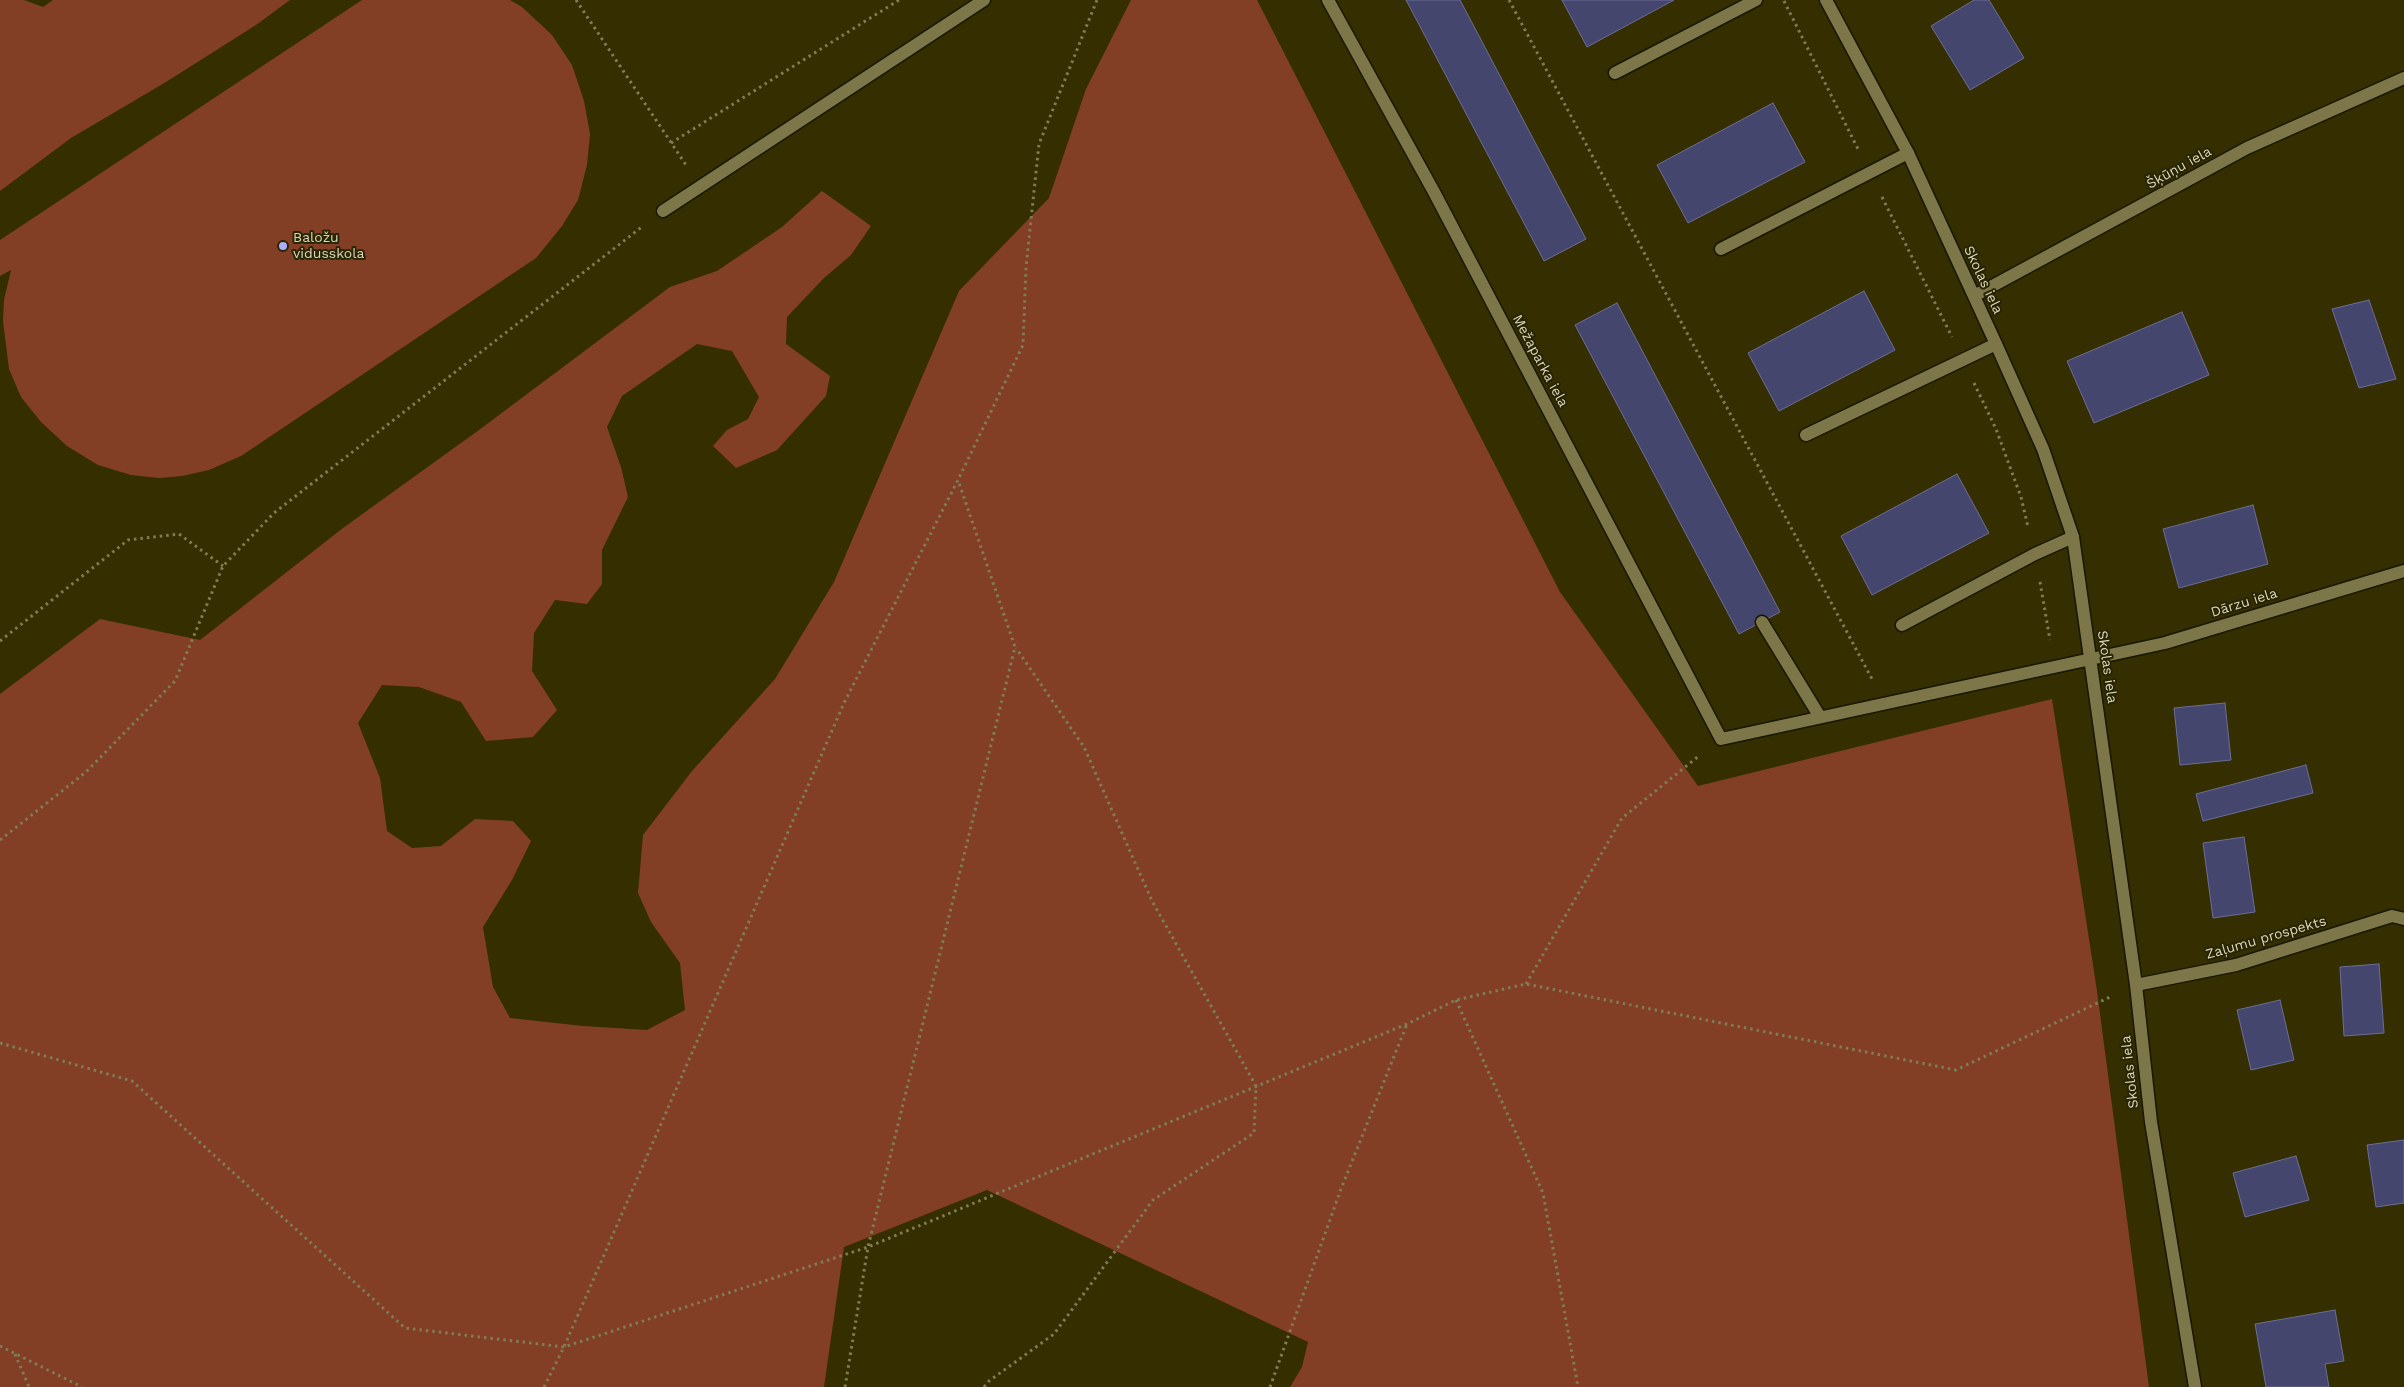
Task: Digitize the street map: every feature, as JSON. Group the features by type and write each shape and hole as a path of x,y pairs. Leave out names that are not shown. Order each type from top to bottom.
{"street":[{"path":"663,210 984,0"},
{"name":"Mežaparka iela","path":"1328,0 1434,192 1721,739"},
{"path":"1615,73 1756,0"},
{"name":"Skolas iela","path":"1826,0 1908,152 2044,449 2073,537 2136,985 2151,1122 2195,1387"},
{"name":"Šķūņu iela","path":"1974,296 2247,148 2404,78"},
{"path":"1721,248 1908,152"},
{"path":"1806,435 1996,344"},
{"path":"1902,625 2035,554 2073,537"},
{"name":"Dārzu iela","path":"1721,739 2165,643 2404,571"},
{"path":"1762,622 1820,718"},
{"name":"Zaļumu prospekts","path":"2136,985 2236,965 2392,916 2404,919"}],"path":[{"path":"576,0 700,186"},
{"path":"671,143 899,0"},
{"path":"544,1387 564,1347 844,703 958,480 1023,345 1026,267 1039,144 1097,0"},
{"path":"1509,0 1875,684 1866,685"},
{"path":"1783,0 1964,360 1996,429 2021,497 2035,554 2050,642"},
{"path":"0,840 86,772 175,681 223,566 274,514 663,210"},
{"path":"958,480 1015,648 1084,747 1152,901 1256,1086 1254,1132 1153,1200 1054,1334 989,1380 984,1387"},
{"path":"0,641 128,540 178,534 223,566"},
{"path":"845,1387 868,1247 1015,648"},
{"path":"1526,984 1622,818 1721,739"},
{"path":"0,1044 132,1081 405,1328 564,1347 868,1247 1407,1024 1456,1000 1526,984 1956,1070 2136,985"},
{"path":"1456,1000 1543,1193 1578,1387"},
{"path":"1270,1387 1341,1189 1407,1024"},
{"path":"0,1346 82,1387"},
{"path":"15,1354 29,1387"}],"shaded area":[{"path":"0,0 24,0 43,7 53,0 290,0 256,25 166,82 71,138 0,191"},
{"name":"Baložu vidusskola","path":"362,0 510,0 522,7 552,35 572,65 584,101 590,134 587,165 578,200 562,226 536,258 241,456 209,470 182,476 159,478 131,475 98,465 67,446 41,422 21,397 9,369 3,321 4,300 11,270 0,276 0,240"},
{"path":"1131,0 1257,0 1560,592 1698,786 2052,699 2097,991 2149,1387 1290,1387 1302,1367 1308,1342 987,1190 844,1247 824,1387 0,1387 0,694 100,619 200,640 343,528 479,430 670,287 717,271 782,227 822,191 871,226 851,255 823,279 787,317 786,344 830,376 826,396 777,450 736,468 713,446 727,430 748,419 759,397 732,351 697,344 622,396 607,427 621,467 628,497 602,550 602,584 587,604 555,600 534,633 532,671 557,710 533,737 486,741 461,702 419,687 382,685 358,723 380,778 387,831 412,848 441,846 475,819 513,821 531,841 512,880 483,927 493,987 510,1018 583,1026 647,1030 685,1010 680,963 651,922 638,893 643,835 692,771 775,679 834,582 959,291 1049,198 1086,89"}],"building":[{"path":"1406,0 1460,0 1586,239 1544,261"},
{"path":"1562,0 1674,0 1587,47"},
{"path":"1974,0 1989,0 2024,58 1970,90 1931,26"},
{"path":"1773,103 1805,162 1688,223 1657,165"},
{"path":"1864,291 1895,350 1779,411 1748,353"},
{"path":"2369,300 2396,379 2359,388 2332,309"},
{"path":"1617,303 1780,612 1739,634 1575,325"},
{"path":"2182,312 2209,375 2094,423 2067,361"},
{"path":"1957,474 1989,533 1872,595 1841,536"},
{"path":"2253,505 2268,564 2179,588 2163,529"},
{"path":"2225,703 2231,760 2180,765 2174,708"},
{"path":"2306,765 2313,793 2203,821 2196,794"},
{"path":"2244,837 2255,912 2213,918 2203,843"},
{"path":"2379,964 2384,1033 2344,1036 2340,967"},
{"path":"2280,1000 2294,1060 2251,1070 2237,1010"},
{"path":"2404,1140 2404,1203 2376,1207 2367,1145"},
{"path":"2296,1156 2309,1200 2245,1217 2233,1173"},
{"path":"2335,1310 2344,1361 2325,1364 2329,1387 2266,1387 2255,1324"}],"place":[{"name":"Baložu vidusskola","path":"283,246"}]}
